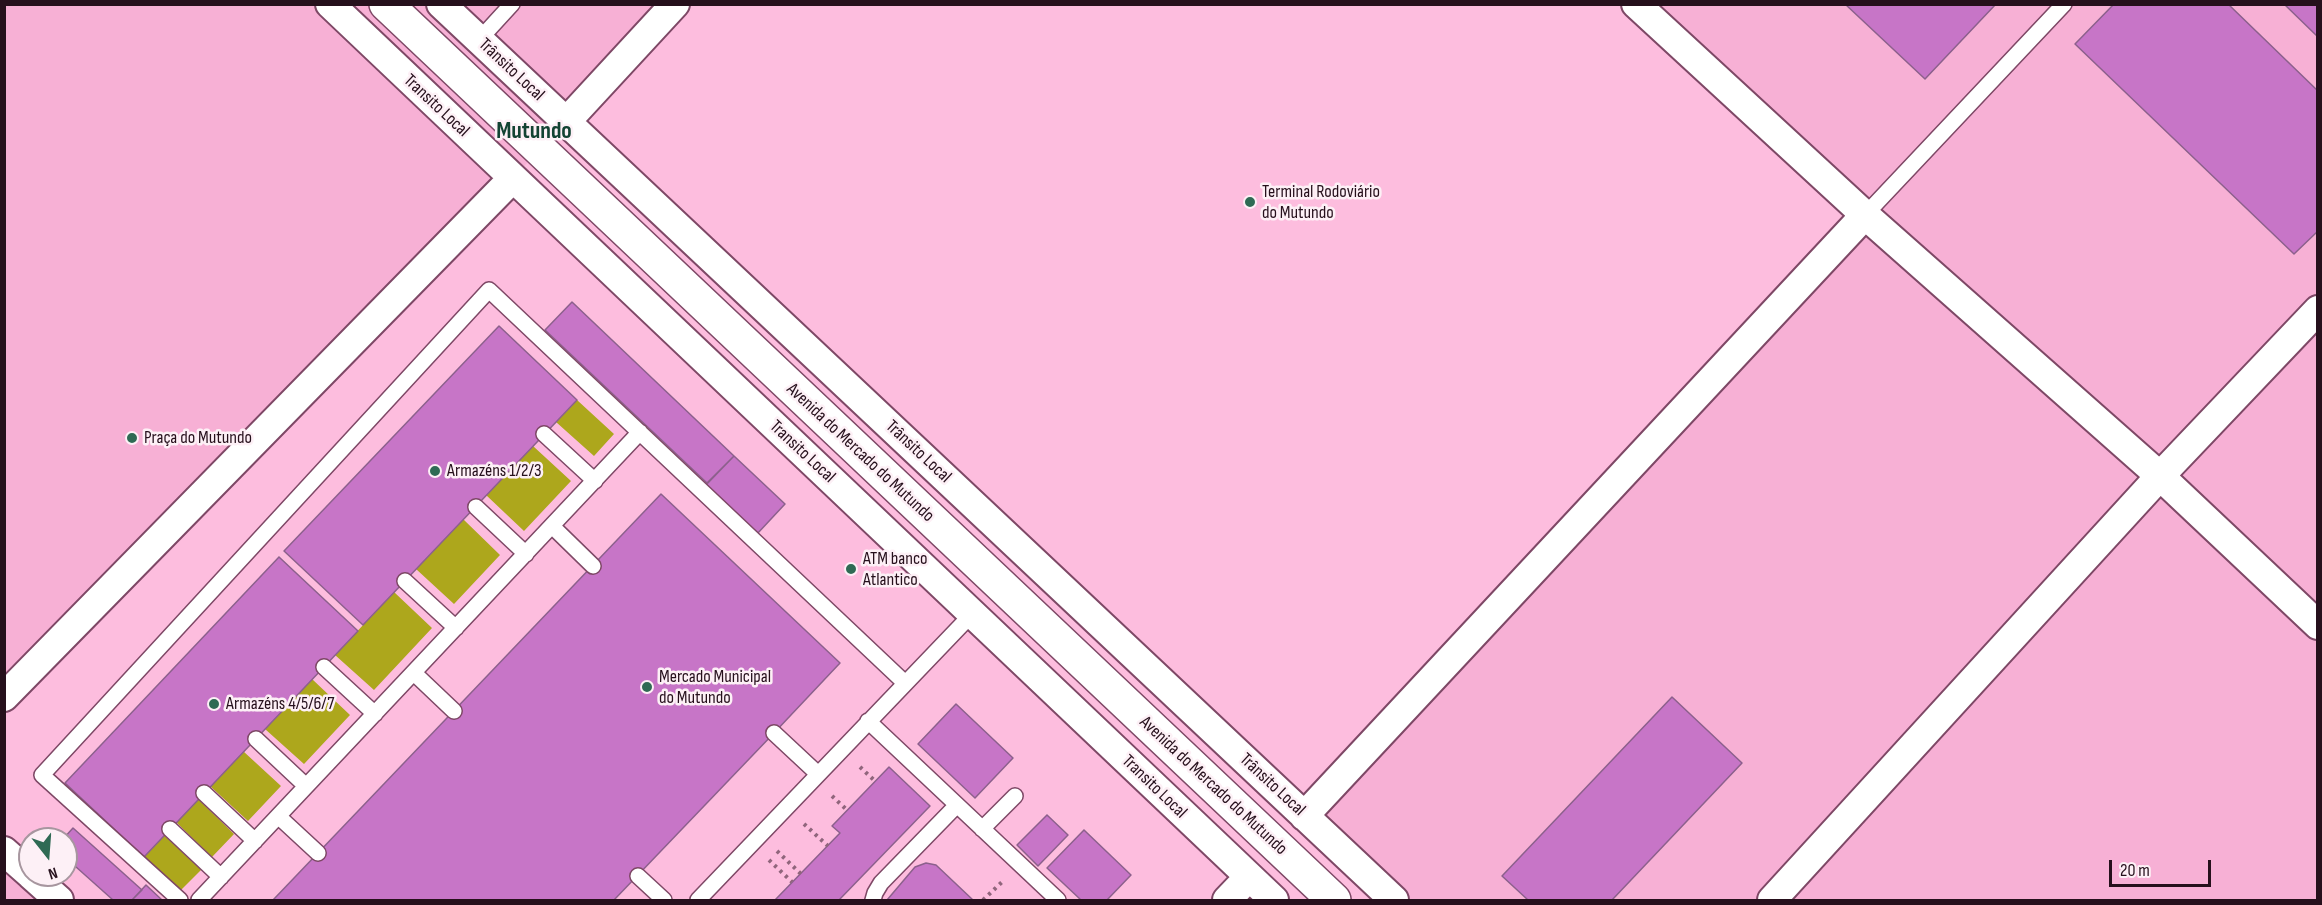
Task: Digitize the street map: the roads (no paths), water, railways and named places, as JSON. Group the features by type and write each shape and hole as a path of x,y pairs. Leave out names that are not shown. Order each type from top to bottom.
{"main road":[{"name":"Avenida do Mercado do Mutundo","path":"386,4 1334,900"}],"street":[{"name":"Transito Local","path":"330,4 1274,900"},
{"name":"Trânsito Local","path":"441,4 1394,900"},
{"path":"566,122 675,4"},
{"path":"1636,4 1865,215 2160,476 2318,625"},
{"path":"4,697 513,178"},
{"path":"1304,816 1865,215"},
{"path":"1772,900 2160,476 2318,310"},
{"path":"4,851 18,864"},
{"path":"1227,900 1249,877"},
{"path":"44,887 59,900"}],"lane":[{"path":"479,40 512,4"},
{"path":"1865,215 2064,4"},
{"path":"180,900 42,775 489,290 905,683"},
{"path":"200,900 640,432"},
{"path":"544,434 594,480"},
{"path":"476,507 526,554"},
{"path":"552,526 593,566"},
{"path":"405,581 456,628"},
{"path":"698,900 972,614"},
{"path":"324,668 375,714"},
{"path":"414,673 454,711"},
{"path":"868,721 1058,900"},
{"path":"774,733 818,774"},
{"path":"256,739 306,786"},
{"path":"204,793 255,841"},
{"path":"982,829 1015,796"},
{"path":"873,900 881,883 957,805"},
{"path":"278,816 318,853"},
{"path":"170,829 221,877"},
{"path":"638,876 664,900"}],"place":[{"name":"Terminal Rodoviário do Mutundo","path":"1250,202"},
{"name":"Praça do Mutundo","path":"132,438"},
{"name":"Armazéns 1/2/3","path":"435,471"},
{"name":"ATM banco Atlantico","path":"851,569"},
{"name":"Mercado Municipal do Mutundo","path":"647,687"},
{"name":"Armazéns 4/5/6/7","path":"214,704"}],"district":[{"name":"Mutundo","path":"534,132"}]}
